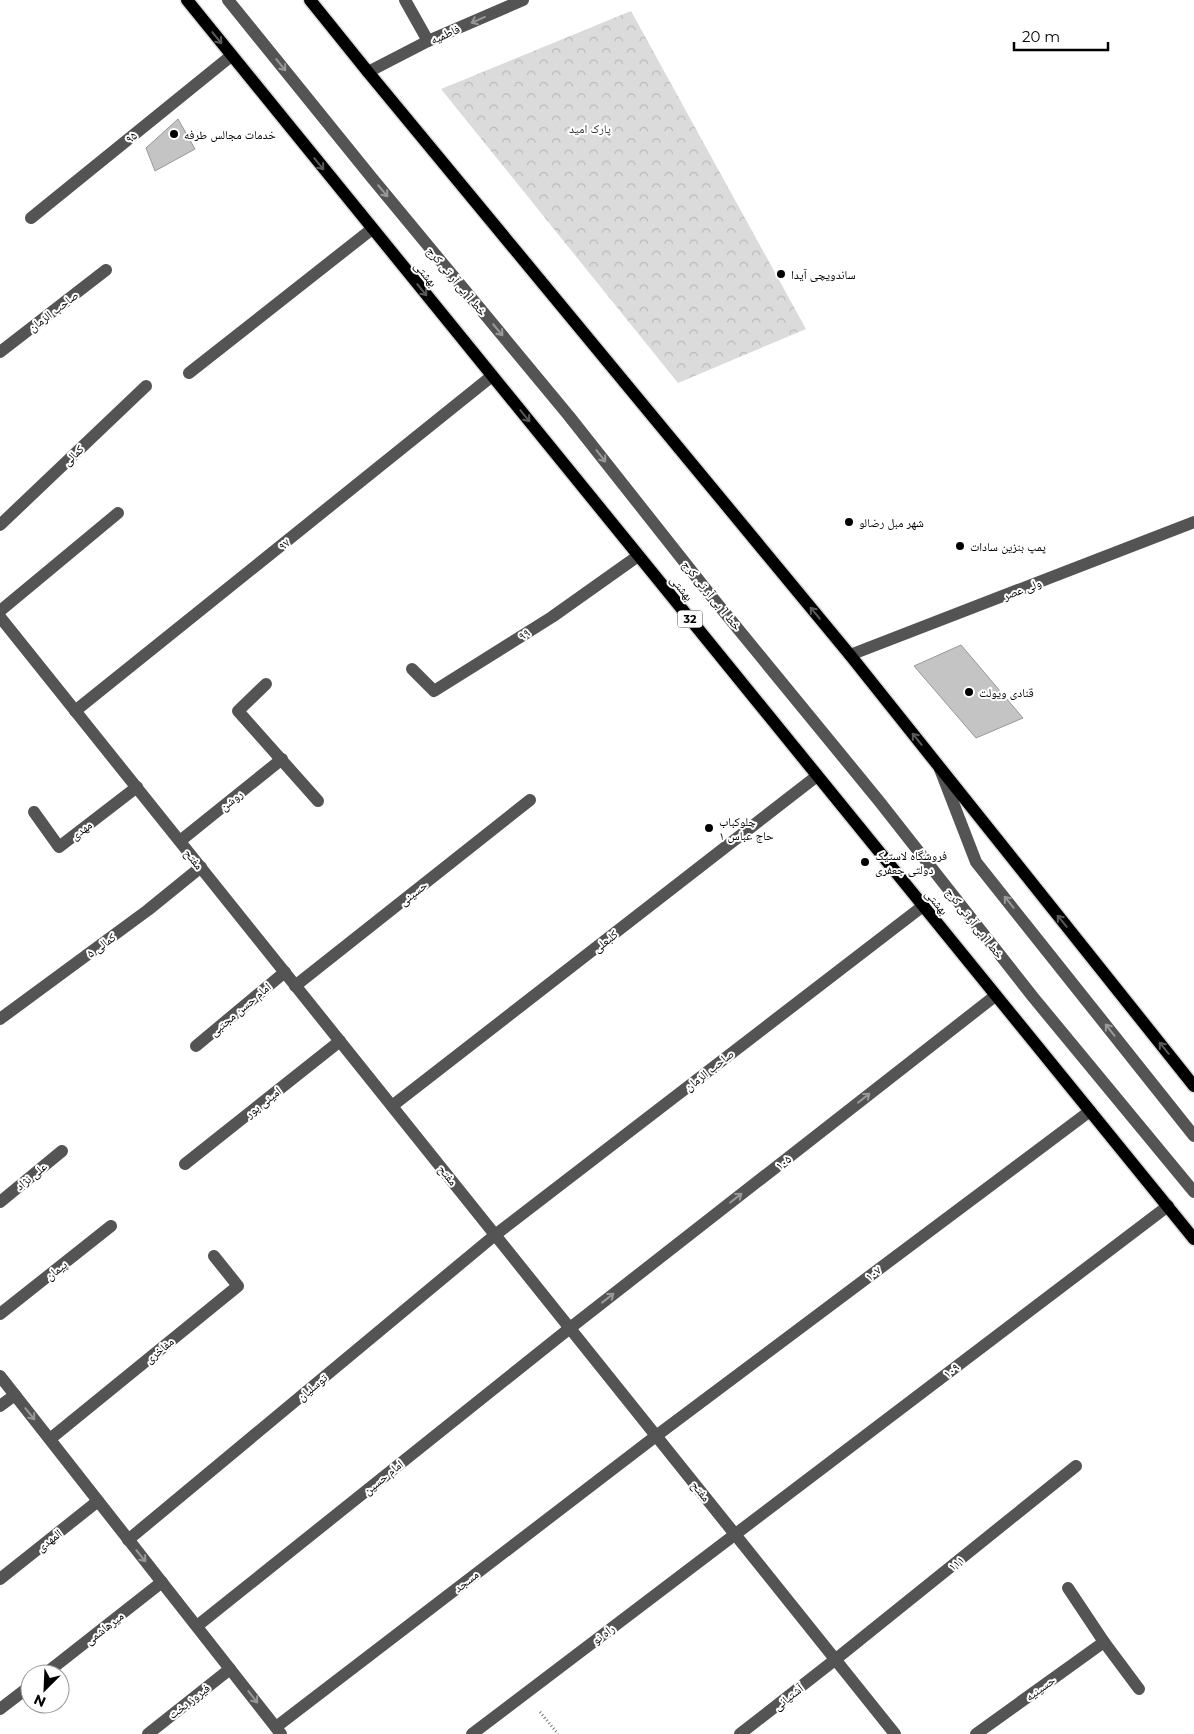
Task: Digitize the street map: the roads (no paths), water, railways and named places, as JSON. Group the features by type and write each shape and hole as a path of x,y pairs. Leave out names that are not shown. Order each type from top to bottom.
{"main road":[{"name":"بهشتی","path":"187,0 1194,1239"},
{"path":"310,0 850,655 1194,1086"}],"street":[{"name":"خط 1 بی آر تی کرج","path":"228,0 569,416 716,602 879,801 1033,997 1194,1192"},
{"path":"405,0 428,42"},
{"name":"فاطمیه","path":"368,72 428,42 523,0"},
{"name":"۹۵","path":"30,218 231,56"},
{"path":"189,373 372,229"},
{"name":"صاحب الزمان","path":"0,352 106,270"},
{"name":"۹۷","path":"75,711 492,376"},
{"name":"کمالی","path":"0,525 146,386"},
{"path":"0,611 118,514"},
{"name":"ولی عصر","path":"850,655 1194,522"},
{"name":"۹۹","path":"412,669 434,691 552,617 638,556"},
{"name":"مفتح","path":"0,617 895,1734"},
{"path":"266,684 238,711 318,801"},
{"name":"روشن","path":"180,841 282,759"},
{"path":"938,765 976,862 1194,1136"},
{"name":"کلبعلی","path":"392,1106 817,776"},
{"name":"مهدی","path":"34,812 59,846 137,787"},
{"name":"حسینی","path":"296,986 530,800"},
{"name":"۵ کمالی","path":"0,1020 148,910 201,867"},
{"name":"صاحب الزمان","path":"495,1235 923,906"},
{"name":"امام حسن مجتبی","path":"196,1046 285,972"},
{"name":"۱۰۵","path":"570,1328 995,996"},
{"name":"امینی پور","path":"185,1164 340,1041"},
{"name":"۱۰۷","path":"656,1436 1090,1111"},
{"name":"علی نژاد","path":"0,1202 62,1151"},
{"name":"۱۰۹","path":"735,1534 1168,1206"},
{"name":"پیمان","path":"0,1314 111,1226"},
{"name":"توسلیان","path":"128,1540 495,1235"},
{"name":"مفاخری","path":"50,1439 238,1286 214,1256"},
{"name":"امام حسین","path":"197,1626 570,1328"},
{"path":"0,1376 279,1731"},
{"path":"0,1406 15,1395"},
{"name":"مسجد","path":"279,1731 656,1436"},
{"name":"۱۱۱","path":"836,1660 1076,1466"},
{"name":"المهدی","path":"0,1579 98,1501"},
{"name":"راه نو","path":"472,1734 735,1534"},
{"name":"میرهاشمی","path":"58,1664 162,1582"},
{"path":"1068,1588 1104,1642 1139,1689"},
{"name":"حسینیه","path":"976,1734 1104,1642"},
{"name":"آشتیانی","path":"740,1734 836,1660"},
{"name":"فیروز بخت","path":"148,1734 230,1669"},
{"path":"0,1709 20,1694"}],"place":[{"name":"خدمات مجالس طرفه","path":"174,134"},
{"name":"ساندویچی آیدا","path":"781,274"},
{"name":"شهر مبل رضالو","path":"849,522"},
{"name":"پمپ بنزین سادات","path":"960,546"},
{"name":"قنادی ویولت","path":"969,692"},
{"name":"چلوکباب حاج عباس ۱","path":"709,828"},
{"name":"فروشگاه لاستیک دولتی جعفری","path":"865,862"}],"park label":[{"name":"پارک امید","path":"590,128"}]}
